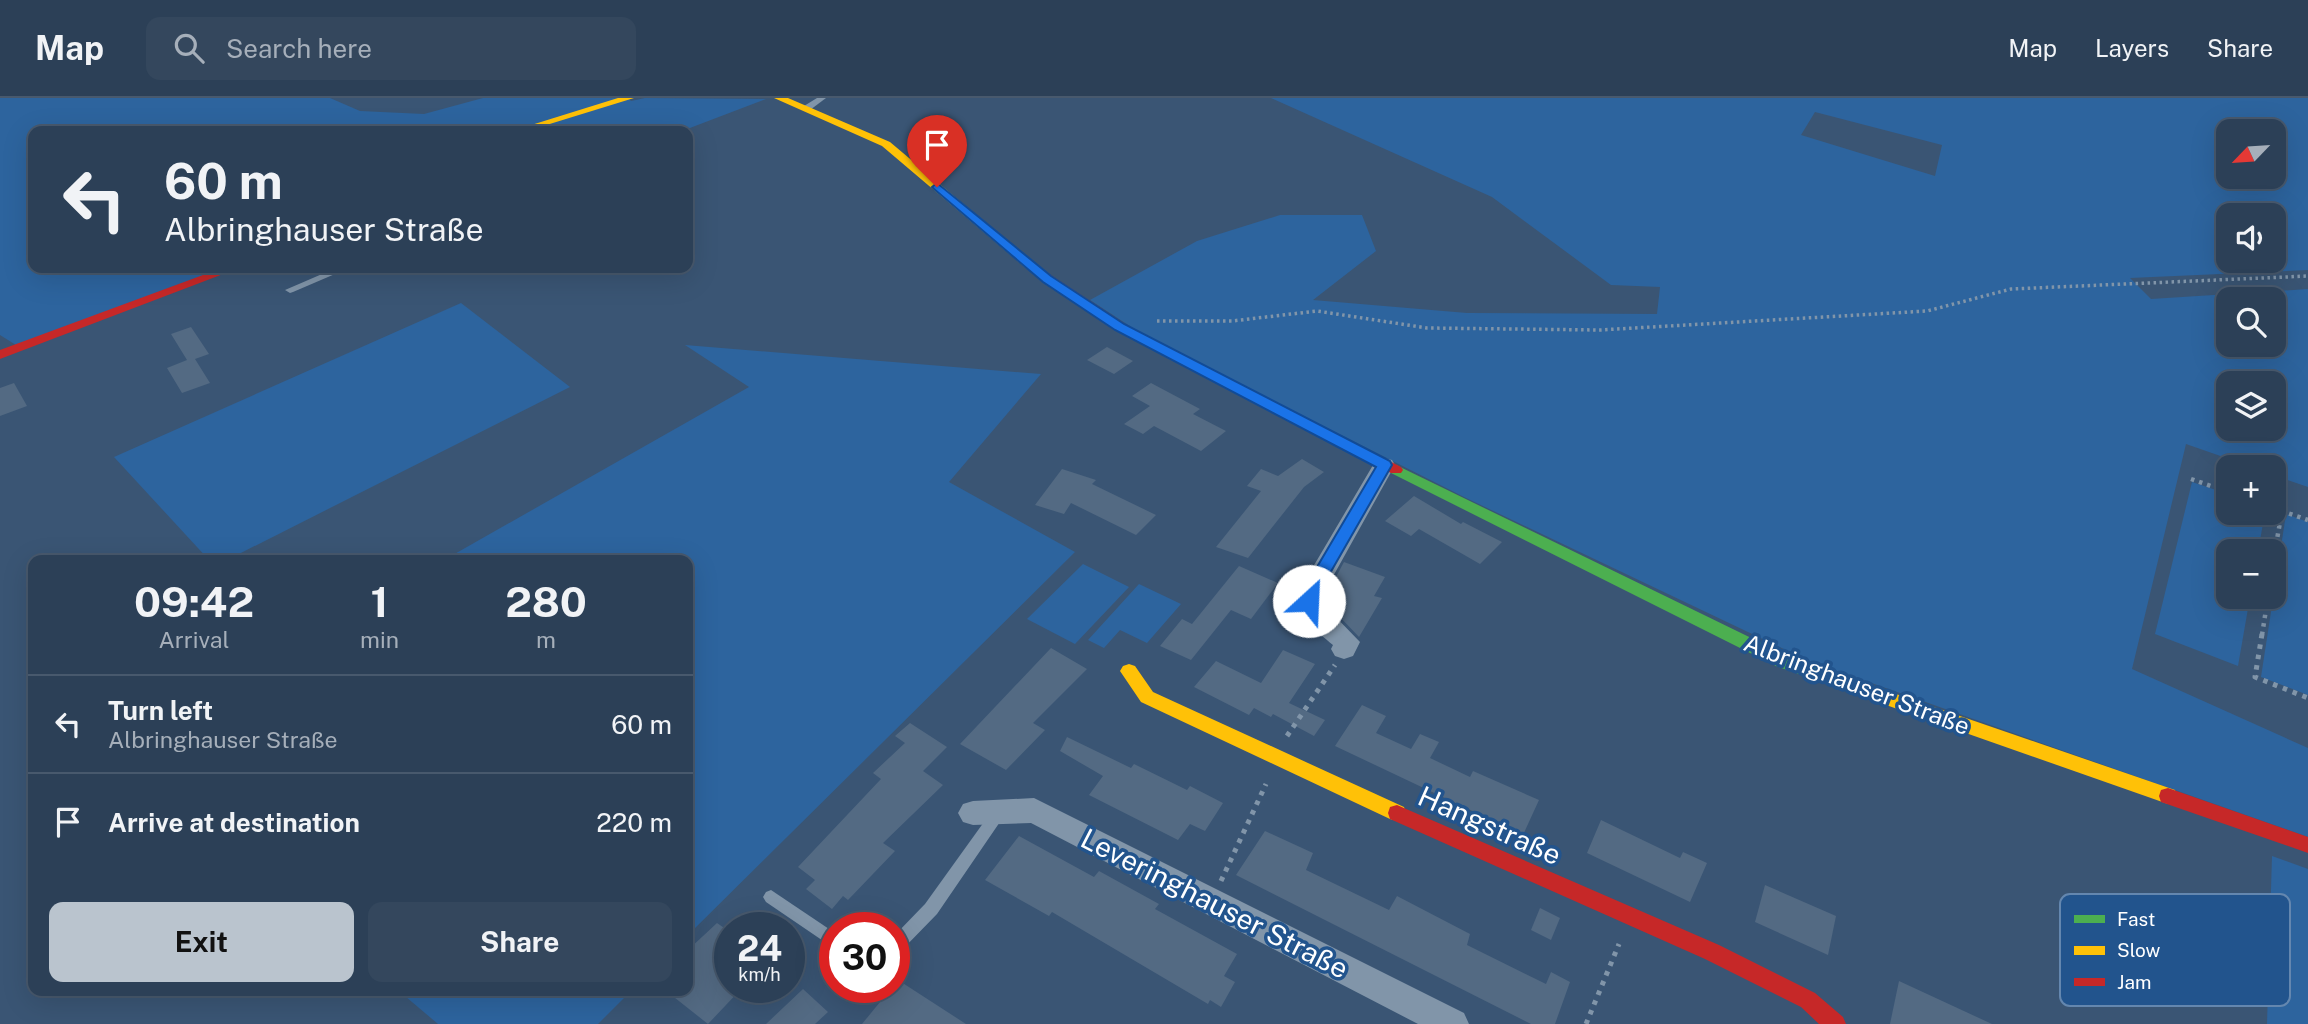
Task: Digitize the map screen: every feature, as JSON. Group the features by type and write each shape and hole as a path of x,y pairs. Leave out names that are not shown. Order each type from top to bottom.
{"street":[{"path":"534,126 629,98"},
{"name":"Albringhauser Straße","path":"779,98 886,144 1047,279 1120,327 1384,465 1782,661 2308,845"},
{"path":"0,355 220,273"},
{"path":"1345,649 1347,642 1311,610 1309,601 1312,589 1384,465"},
{"name":"Hangstraße","path":"1129,671 1147,697 1274,758 1631,916 1808,1000 1835,1024"},
{"name":"Leveringhauser Straße","path":"987,811 1034,810 1452,1024"}],"lane":[{"path":"807,108 822,98"},
{"path":"290,290 332,273"},
{"path":"910,931 931,909 987,811"},
{"path":"771,897 819,931"}],"path":[{"path":"1120,327 1130,321 1232,321 1317,312 1427,328 1624,329 1927,311 2011,289 2308,276"},
{"path":"2191,479 2216,488"},
{"path":"2286,512 2308,520"},
{"path":"2266,609 2255,677 2308,698"},
{"path":"1211,901 1274,758 1345,649"},
{"path":"1586,1024 1631,916"}],"shaded area":[{"path":"0,98 330,98 360,111 424,114 483,98 628,98 631,101 645,98 766,99 693,127 28,126 28,273 212,273 16,345 0,335"},
{"path":"1271,98 2308,98 2308,270 2286,271 2286,203 2216,203 2216,273 2241,273 2130,278 2151,299 2216,295 2216,357 2286,357 2286,290 2308,289 2308,487 2286,479 2286,455 2218,455 2186,444 2132,669 2308,748 2308,837 1809,661 1464,497 1145,336 1090,300 1197,241 1280,215 1362,215 1376,251 1313,300 1467,313 1657,314 1660,287 1611,285 1492,197","holes":["1815,112 1942,145 1935,176 1801,135"]},
{"path":"461,303 570,387 237,555 204,555 114,457"},
{"path":"685,345 1041,374 949,482 1075,552 693,930 693,555 453,555 749,387"},
{"path":"2192,482 2216,490 2216,525 2263,525 2260,539 2216,539 2216,609 2248,609 2238,666 2155,634"},
{"path":"2286,514 2308,522 2308,695 2261,677 2271,609 2286,609 2286,539 2282,539"},
{"path":"1083,564 1129,587 1075,644 1027,619"},
{"path":"1139,584 1181,604 1147,643 1120,630 1104,648 1088,640"},
{"path":"2272,856 2308,869 2308,1024 2267,1024 2268,1006 2290,1006 2290,894 2271,894"},
{"path":"405,996 626,996 598,1024 438,1024"}],"building":[{"path":"191,327 209,354 195,359 210,383 182,393 167,368 187,360 171,334"},
{"path":"1107,347 1133,361 1114,374 1087,360"},
{"path":"14,383 27,406 0,416 0,388"},
{"path":"1151,383 1200,409 1193,414 1226,431 1201,451 1154,426 1143,434 1124,424 1150,406 1132,396"},
{"path":"1302,459 1324,472 1304,487 1248,558 1216,547 1261,491 1247,486 1261,469 1278,476"},
{"path":"1062,469 1096,480 1092,484 1156,515 1136,535 1071,503 1064,514 1035,505"},
{"path":"1414,496 1461,524 1463,522 1502,542 1480,564 1419,529 1411,536 1385,521"},
{"path":"1344,562 1385,577 1374,596 1382,598 1359,637 1338,615 1344,604 1329,599 1329,590"},
{"path":"1239,566 1278,583 1251,619 1231,610 1191,660 1160,646 1182,619 1192,624"},
{"path":"1051,648 1087,669 1033,723 1045,730 1006,770 960,744"},
{"path":"1283,650 1315,664 1289,703 1325,720 1314,736 1273,714 1271,717 1254,708 1249,715 1194,687 1216,661 1261,683"},
{"path":"1362,705 1386,716 1376,733 1411,749 1420,734 1439,742 1430,758 1470,777 1473,771 1539,800 1523,835 1335,746"},
{"path":"910,723 947,747 923,771 943,785 883,843 895,851 848,900 843,896 832,909 806,889 815,880 798,867 881,779 873,773 905,743 895,736"},
{"path":"1067,737 1131,768 1134,764 1187,790 1190,786 1223,803 1205,831 1190,824 1178,840 1089,795 1103,776 1060,751"},
{"path":"1601,820 1680,858 1683,852 1707,863 1690,902 1587,853"},
{"path":"1265,831 1313,853 1306,870 1389,910 1397,896 1470,934 1467,945 1546,984 1551,972 1570,982 1555,1024 1531,1024 1236,875"},
{"path":"1019,836 1094,877 1099,871 1159,904 1155,909 1237,954 1224,976 1235,982 1221,1007 1210,1000 1208,1004 1052,912 1049,916 985,880"},
{"path":"1765,885 1836,916 1828,955 1755,922"},
{"path":"1540,908 1560,918 1551,940 1531,930"},
{"path":"714,926 714,1003 728,1003 708,1024 673,996 693,996 693,945"},
{"path":"1899,981 1992,1024 1890,1024"},
{"path":"910,988 966,1024 862,1024 879,1003 910,1003"},
{"path":"805,991 828,1012 815,1024 766,1024 788,1003 805,1003"}],"traffic: fast":[{"path":"1396,470 1782,661 1838,681"}],"traffic: slow":[{"path":"534,126 629,98"},
{"path":"779,98 886,144 1031,266"},
{"path":"1129,671 1147,697 1397,813"},
{"path":"1838,681 2168,796"}],"traffic: jam":[{"path":"1031,266 1120,327 1396,470"},
{"path":"0,355 220,273"},
{"path":"2168,796 2308,845"},
{"path":"1397,813 1712,952 1808,1000 1835,1024"}],"route":[{"path":"937,187 1047,279 1120,327 1384,465 1312,589 1309,601"}]}
